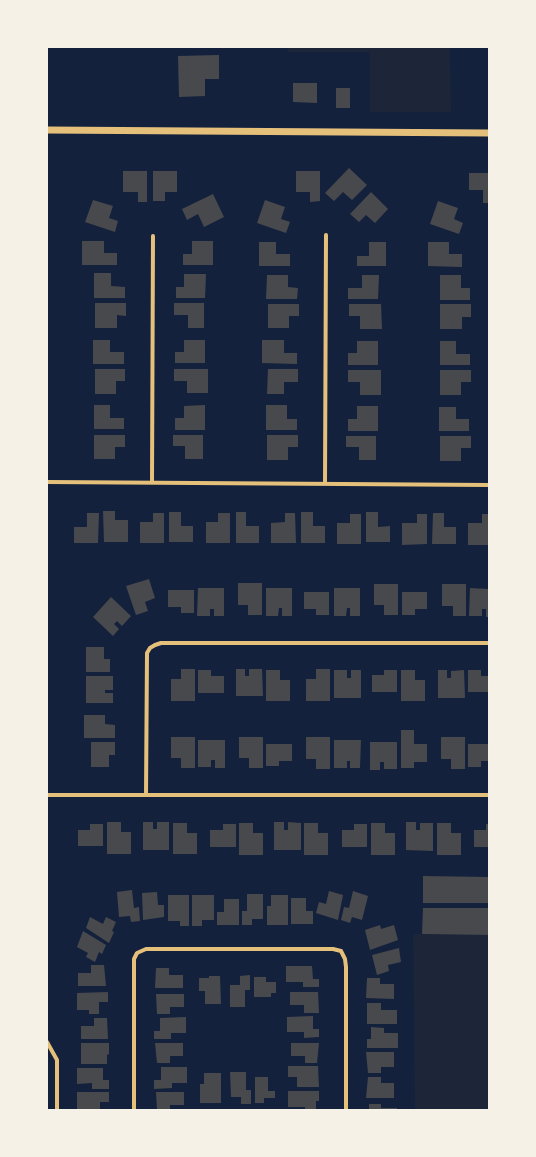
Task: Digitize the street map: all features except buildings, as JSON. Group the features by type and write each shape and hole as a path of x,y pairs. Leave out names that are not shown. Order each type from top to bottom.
{"street":[{"path":"47,130 489,133"},
{"path":"325,484 326,235"},
{"path":"152,482 153,236"},
{"path":"47,482 489,485"},
{"path":"146,795 146,659 150,648 161,643 489,643"},
{"path":"47,795 489,795"},
{"path":"134,1110 134,960 137,953 146,949 333,949 341,951 346,967 346,1110"},
{"path":"47,1042 57,1060 57,1110"}],"shaded area":[{"path":"288,47 450,47 451,112 370,112 370,52 288,52"},
{"path":"413,934 489,935 489,1110 415,1110"}]}
